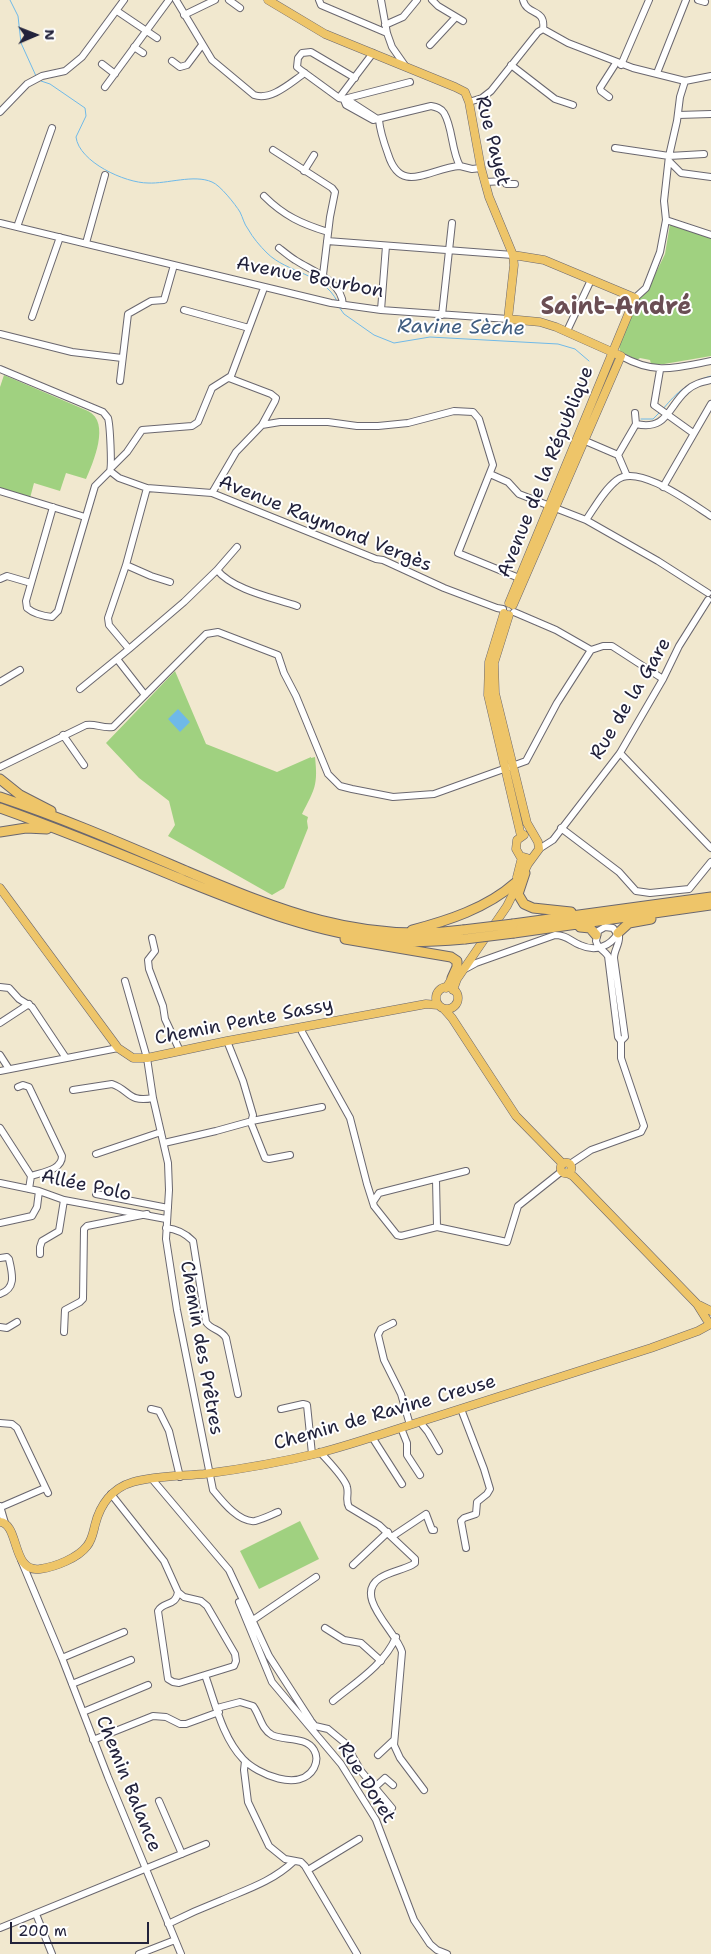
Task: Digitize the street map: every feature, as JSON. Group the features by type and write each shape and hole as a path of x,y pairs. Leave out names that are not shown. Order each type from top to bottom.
{"highway":[{"path":"0,779 20,794 109,840"},
{"path":"0,797 280,909 310,919 354,929 397,933 464,935"},
{"path":"0,808 246,905 308,926 352,935 406,942 513,928 634,907 711,897"},
{"path":"0,832 26,828 59,830"},
{"path":"525,873 518,894 524,904 534,908 571,912 634,907"},
{"path":"397,933 426,926 487,903 514,883"},
{"path":"246,905 306,931 369,944 452,957 457,964 452,978"},
{"path":"534,930 711,905"},
{"path":"618,934 629,923 711,910"},
{"path":"513,928 534,930 585,927 593,930 596,935"}],"main road":[{"name":"Rue Payet","path":"268,0 325,34 456,87 464,92 469,102 481,168 492,207 513,255 514,264 508,318"},
{"path":"513,255 544,260 635,298"},
{"name":"Avenue de la République","path":"509,609 635,298"},
{"name":"Avenue Bourbon","path":"508,318 540,322 567,331 621,356"},
{"name":"Avenue de la République","path":"521,836 494,680 497,652 519,578 621,356"},
{"name":"Avenue de la République","path":"508,767 527,823 536,838"},
{"path":"449,989 507,906 539,849 536,838 528,834 521,836 515,846 516,851 522,857 534,856"},
{"path":"449,989 452,978 498,911 514,883 522,864 522,857"},
{"path":"1,891 118,1048 133,1058 147,1058"},
{"path":"445,1007 457,999 449,989"},
{"name":"Chemin Pente Sassy","path":"426,1004 436,996 439,990 449,989"},
{"path":"436,996 516,1116 710,1319"},
{"name":"Chemin Pente Sassy","path":"147,1058 426,1004 445,1007"},
{"name":"Chemin de Ravine Creuse","path":"18,1555 25,1564 36,1569 79,1554 91,1541 97,1518 104,1502 111,1494 132,1482 208,1473 316,1453 401,1428 651,1348 698,1331 710,1319"},
{"path":"2,1522 9,1527 18,1555"}],"street":[{"path":"0,112 27,84 42,76 70,68 82,58 124,0"},
{"path":"105,87 169,0"},
{"path":"176,0 210,59 258,96 271,95 305,73"},
{"path":"184,15 215,0"},
{"path":"229,0 240,8"},
{"path":"319,0 321,4 387,33"},
{"path":"381,0 387,33 392,47 406,67"},
{"path":"385,24 403,17 417,0"},
{"path":"432,0 438,6 463,21"},
{"path":"523,0 527,7 541,16 544,30"},
{"path":"609,97 600,88 619,64 649,0"},
{"path":"657,73 686,0"},
{"path":"698,0 705,2"},
{"path":"117,11 157,38"},
{"path":"430,45 456,17"},
{"path":"469,102 486,96 538,32 544,30 568,43 619,64 685,81 709,76 711,68"},
{"path":"172,60 180,67 187,65 202,44"},
{"path":"134,47 143,54"},
{"path":"355,78 318,55 307,51 302,53 297,62 297,67 342,99 346,105 373,120 431,106 438,107 444,111 455,155 460,166"},
{"path":"342,99 373,53"},
{"path":"102,64 115,74"},
{"path":"511,65 555,99 573,105"},
{"path":"635,298 646,288 660,252 666,220 664,201 669,159 680,97 685,81"},
{"path":"342,99 410,82"},
{"path":"357,105 358,96"},
{"path":"342,99 357,105 379,120 391,165 400,175 414,177 460,166 472,169 481,168"},
{"path":"678,115 711,114"},
{"path":"17,227 52,128"},
{"path":"615,148 669,159 704,154"},
{"path":"273,150 332,188 335,192 323,275"},
{"path":"304,171 314,155"},
{"path":"669,159 681,173 711,177"},
{"path":"86,243 105,175"},
{"path":"485,182 505,181 506,184 515,184"},
{"path":"264,196 280,211 302,224 328,232"},
{"path":"666,220 711,235"},
{"name":"Avenue Bourbon","path":"0,223 174,264 264,288 339,304 381,310 508,318"},
{"path":"442,315 452,223"},
{"path":"32,317 60,237"},
{"path":"327,241 513,255"},
{"path":"381,310 386,246"},
{"path":"279,248 295,260 323,275 340,294 339,304"},
{"path":"120,381 128,314 151,301 164,300 174,264"},
{"path":"567,331 591,280"},
{"path":"53,506 26,601 27,608 40,615 54,616 58,611 95,484 120,459 142,430 195,425 212,388 229,378 264,288"},
{"path":"184,310 249,328"},
{"path":"0,334 72,352 122,358"},
{"path":"621,356 632,362 660,370 711,361"},
{"path":"0,369 103,412 109,424 110,469"},
{"path":"660,370 657,407 693,433"},
{"path":"212,493 245,441 262,425 276,402 274,396 229,378"},
{"path":"636,424 647,426 656,423 667,415 680,396 692,386 711,380"},
{"path":"663,487 711,404"},
{"path":"262,425 280,422 328,422 357,426 378,426 408,423 454,411 470,411 478,420 493,465 458,553 519,578"},
{"path":"618,455 636,424 635,413"},
{"path":"266,418 280,422"},
{"path":"583,440 618,455 627,476"},
{"path":"111,458 120,459"},
{"name":"Avenue Raymond Vergès","path":"110,469 119,478 147,488 212,493 376,559 383,560 444,588 498,608 509,609 556,630 591,650"},
{"path":"490,474 508,482 519,494 589,520 658,561 710,597"},
{"path":"589,520 611,486 620,478 627,476 639,476 663,487 711,516"},
{"path":"130,649 108,622 147,488"},
{"path":"0,491 85,517"},
{"path":"80,689 184,602 232,556 237,548"},
{"path":"126,565 170,582"},
{"path":"218,570 225,578 236,585 297,606"},
{"path":"0,579 8,576 31,583"},
{"name":"Rue de la Gare","path":"539,849 548,844 620,753 663,679 679,646 710,597"},
{"path":"702,610 711,608"},
{"path":"0,767 63,735 91,724 113,727 206,634 218,632 278,655 328,774 340,786 393,797 434,794 526,762 557,703 591,650 603,646 612,646 663,679"},
{"path":"117,659 145,695"},
{"path":"0,682 20,670"},
{"path":"63,735 84,765"},
{"path":"620,753 711,848"},
{"path":"536,838 548,839 558,831 618,872 636,891 650,893 689,889 711,862"},
{"path":"598,948 596,935 605,927 613,928 618,934 619,943 614,958 625,1037 621,1041"},
{"path":"598,948 610,944 618,934"},
{"path":"462,971 476,963 555,935 568,937 579,945 605,951 616,948"},
{"path":"152,938 155,951 148,960 149,969 163,1006 165,1019 180,1051"},
{"path":"302,1027 302,1032 350,1118 373,1202 398,1235 401,1236 437,1227 507,1242 518,1206 591,1150 643,1130 644,1123 621,1058 621,1041 618,1038 610,963 605,951"},
{"name":"Chemin Pente Sassy","path":"125,981 147,1058"},
{"path":"0,987 9,988 19,999 29,1004 66,1058"},
{"path":"0,1023 29,1004"},
{"path":"227,1041 250,1103 253,1115 252,1120 259,1146 266,1159 290,1156"},
{"path":"0,1071 118,1048"},
{"path":"0,1055 9,1069"},
{"name":"Chemin des Prêtres","path":"147,1058 169,1177 166,1228 178,1310 208,1473 213,1490 222,1501 246,1520 255,1521 278,1512"},
{"path":"73,1090 112,1084 138,1099 154,1098"},
{"path":"18,1087 23,1085 29,1087 62,1156 62,1161 58,1167 31,1176"},
{"path":"164,1143 216,1131 252,1120 322,1107"},
{"path":"0,1128 31,1176 29,1189"},
{"path":"96,1154 161,1132"},
{"path":"373,1202 379,1193 466,1171"},
{"path":"436,1179 437,1227"},
{"name":"Allée Polo","path":"0,1183 40,1191 64,1200 166,1218"},
{"path":"0,1223 32,1216 38,1207 40,1191"},
{"path":"96,1194 168,1208"},
{"path":"40,1254 42,1241 56,1234 60,1228 64,1200"},
{"path":"64,1332 64,1310 80,1302 84,1294 82,1242 84,1229 87,1226 147,1214"},
{"name":"Chemin des Prêtres","path":"166,1228 186,1234 193,1241 206,1322 210,1327 221,1331 226,1338 238,1394"},
{"path":"0,1258 6,1257 10,1259 12,1281 9,1289 0,1294"},
{"path":"0,1327 7,1328 16,1322"},
{"path":"393,1323 382,1329 378,1335 384,1360 401,1394 410,1425"},
{"path":"281,1409 303,1404 307,1405 316,1453 346,1484 348,1492 346,1502 348,1507 391,1534 414,1556 416,1561 412,1565 376,1581 371,1595 373,1606 401,1645 403,1658 394,1740 400,1758 424,1790"},
{"path":"151,1409 159,1411 169,1432 180,1477"},
{"path":"461,1409 490,1489 477,1502 476,1514 461,1521 466,1548"},
{"path":"420,1422 439,1452"},
{"path":"0,1423 12,1424 17,1428 47,1491 0,1507 2,1522"},
{"path":"401,1428 407,1443 407,1455 420,1475"},
{"path":"372,1437 402,1484"},
{"path":"152,1479 223,1561 235,1581 274,1664 310,1721 315,1726 328,1729 344,1743 374,1788 392,1808"},
{"path":"111,1494 164,1561 178,1592 184,1597 200,1601 208,1606 236,1658 234,1666 179,1683 171,1682 166,1675 158,1611 162,1606 174,1602 178,1592"},
{"path":"353,1566 391,1534 426,1514 428,1515 432,1530 434,1530"},
{"name":"Chemin Balance","path":"18,1555 62,1658 93,1740 181,1954"},
{"path":"253,1620 316,1577"},
{"name":"Rue Doret","path":"239,1602 272,1682 341,1764 376,1820 414,1920 430,1944 437,1950 447,1954"},
{"path":"325,1628 344,1640 361,1643 381,1661"},
{"path":"62,1658 124,1632"},
{"path":"333,1701 381,1661 390,1650 396,1637"},
{"path":"72,1684 131,1660"},
{"path":"93,1740 153,1716 166,1717 180,1724 186,1724 218,1710 235,1703 250,1704 256,1710 264,1727 271,1735 307,1743 312,1746 316,1756 314,1768 308,1775 293,1780 265,1773 245,1761 229,1738 218,1710 205,1675"},
{"name":"Chemin Balance","path":"82,1712 148,1685"},
{"path":"378,1755 394,1740"},
{"path":"245,1761 246,1796 253,1817 271,1849 288,1860 301,1862 308,1870 357,1954"},
{"path":"374,1788 385,1778 393,1785"},
{"name":"Chemin Balance","path":"159,1801 182,1854"},
{"path":"308,1870 359,1839"},
{"name":"Chemin Balance","path":"145,1868 206,1844"},
{"path":"168,1924 257,1886 294,1861"},
{"path":"0,1928 145,1868"},
{"path":"36,1914 52,1954"},
{"path":"139,1954 175,1940"}],"green space":[{"path":"670,224 711,238 711,356 664,364 651,364 650,360 640,358 637,360 620,351 619,345 639,299 647,291 665,254"},
{"path":"4,375 88,411 95,416 99,433 98,443 86,479 66,473 60,491 34,483 30,498 0,489 0,387"},
{"path":"175,671 206,744 277,772 315,757 316,781 302,814 308,817 308,828 284,888 272,895 168,836 175,825 169,801 139,778 106,743"},
{"path":"300,1521 319,1559 259,1589 240,1551"}],"water":[{"path":"178,709 190,722 180,732 168,719"}],"waterway":[{"name":"Ravine Sèche","path":"10,0 18,16 21,43 36,76"},
{"name":"Ravine Sèche","path":"41,81 50,84 85,108 86,116 76,137 85,155 94,163 116,175 138,182 155,183 197,179 212,182 235,204 252,236 267,253 284,265 323,284 337,301"},
{"name":"Ravine Sèche","path":"339,307 344,314 374,335 394,343 430,337 558,344 575,349 589,361"},
{"name":"Ravine Sèche","path":"663,409 684,388 711,376"},
{"name":"Ravine Sèche","path":"641,419 653,419 660,412"}],"district":[{"name":"Saint-André","path":"616,308"}]}
